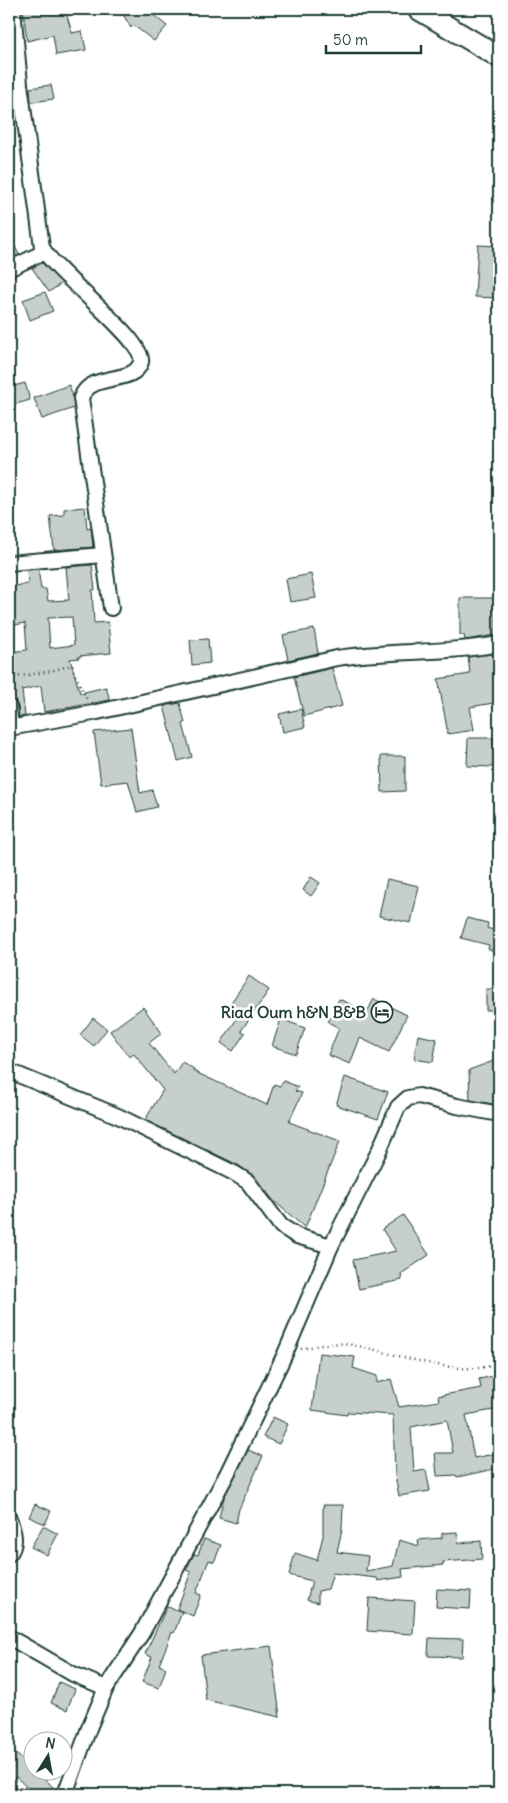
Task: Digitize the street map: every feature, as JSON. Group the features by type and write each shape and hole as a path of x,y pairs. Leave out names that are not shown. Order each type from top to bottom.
{"street":[{"path":"13,9 20,84 40,237 44,252 65,275 101,308 140,353 141,361 133,372 90,386 81,398 111,608"},
{"path":"418,9 499,56"},
{"path":"9,268 44,252"},
{"path":"9,563 103,555"},
{"path":"9,707 10,728 92,713 337,658 499,644"},
{"path":"9,1071 118,1116 234,1173 248,1182 281,1226 297,1236 331,1246"},
{"path":"65,1794 106,1688 142,1633 228,1472 285,1354 331,1246 402,1101 419,1096 456,1106 499,1114"},
{"path":"9,1518 14,1537 12,1550 9,1554"},
{"path":"9,1637 73,1674 106,1688"}],"path":[{"path":"9,678 51,671 72,665 92,713"},
{"path":"494,986 499,986"},
{"path":"285,1354 317,1346 340,1343 451,1367 479,1368 499,1362"}],"building":[{"path":"23,9 65,9 72,33 82,31 86,50 56,55 53,35 27,41"},
{"path":"128,9 146,9 167,26 154,41 133,25 131,28 123,14"},
{"path":"51,85 54,99 31,102 30,88"},
{"path":"9,233 19,255 9,259"},
{"path":"478,245 499,246 499,298 475,297"},
{"path":"42,263 62,283 49,292 32,268"},
{"path":"45,292 53,311 30,320 23,300"},
{"path":"25,383 30,400 9,406 9,390 14,388 14,386"},
{"path":"69,385 73,396 74,408 42,419 34,398"},
{"path":"85,507 87,529 91,528 93,547 54,550 50,516 64,515 64,509"},
{"path":"92,565 95,590 92,590 94,623 108,622 111,653 79,656 79,658 70,659 80,693 106,687 110,700 44,712 41,686 22,690 25,716 19,717 18,706 12,699 9,652 27,650 25,623 9,626 9,587 28,584 27,570 38,569 41,589 46,589 48,601 69,600 66,567","holes":["72,617 74,645 50,648 48,618"]},
{"path":"311,574 316,598 290,602 286,579"},
{"path":"460,598 496,598 496,635 465,640 464,635 460,635"},
{"path":"314,629 318,653 288,660 283,635"},
{"path":"208,639 210,663 192,665 190,640"},
{"path":"493,654 499,688 499,702 470,707 474,730 448,734 438,679 470,674 468,657"},
{"path":"332,668 342,706 304,716 294,677"},
{"path":"180,703 185,723 183,724 192,757 178,761 164,706"},
{"path":"301,709 305,727 283,732 279,714"},
{"path":"131,728 140,793 152,790 157,807 137,812 128,781 101,784 94,732"},
{"path":"468,738 494,738 493,767 467,766"},
{"path":"381,756 405,756 405,791 382,792"},
{"path":"311,877 320,883 311,896 303,890"},
{"path":"387,879 419,886 411,923 379,916"},
{"path":"467,918 488,923 487,928 493,930 496,919 499,919 499,953 488,949 489,945 461,938"},
{"path":"249,976 269,990 241,1031 245,1033 233,1051 221,1043 238,1017 226,1010"},
{"path":"486,989 499,989 499,1010 486,1010"},
{"path":"339,999 367,1012 374,999 407,1015 389,1052 360,1038 350,1064 328,1055 339,1028 328,1022"},
{"path":"143,1007 162,1033 149,1043 174,1074 182,1062 194,1069 193,1071 267,1105 274,1084 280,1086 284,1081 298,1087 295,1091 302,1093 289,1122 340,1141 305,1228 273,1200 253,1175 238,1165 145,1120 163,1090 134,1054 129,1057 110,1031"},
{"path":"93,1018 107,1029 94,1046 80,1035"},
{"path":"281,1019 305,1028 296,1054 272,1046"},
{"path":"418,1035 437,1039 433,1062 414,1059"},
{"path":"499,1059 499,1105 470,1100 469,1070"},
{"path":"345,1077 388,1092 378,1119 336,1105"},
{"path":"403,1215 429,1255 401,1274 402,1280 359,1289 353,1260 396,1251 382,1229"},
{"path":"319,1353 355,1357 353,1368 377,1376 377,1383 391,1379 399,1407 439,1401 438,1396 481,1388 479,1379 499,1375 499,1409 466,1415 474,1458 499,1453 499,1468 457,1477 456,1475 437,1476 435,1453 453,1453 447,1420 411,1427 414,1472 426,1470 430,1491 399,1496 395,1476 393,1415 348,1412 347,1415 312,1410"},
{"path":"273,1417 288,1424 279,1444 263,1437"},
{"path":"248,1450 263,1456 239,1509 236,1523 219,1518 224,1497"},
{"path":"35,1504 51,1511 45,1524 29,1517"},
{"path":"323,1505 343,1505 342,1529 337,1552 368,1556 366,1571 393,1566 399,1540 419,1546 418,1540 442,1538 442,1533 457,1532 458,1543 481,1541 482,1559 443,1562 443,1565 402,1569 403,1577 378,1581 377,1578 333,1573 328,1589 318,1591 318,1603 307,1600 312,1581 289,1575 295,1553 317,1560 323,1536"},
{"path":"43,1526 58,1534 47,1555 31,1547"},
{"path":"204,1539 221,1545 214,1562 209,1560 196,1593 201,1595 193,1616 177,1609 191,1572 186,1570 194,1554 198,1555"},
{"path":"437,1589 471,1591 470,1609 436,1607"},
{"path":"369,1598 415,1601 413,1634 367,1631"},
{"path":"167,1606 182,1612 159,1665 166,1668 159,1688 142,1682 152,1657 145,1654"},
{"path":"429,1638 463,1639 462,1657 428,1656"},
{"path":"271,1646 280,1717 206,1700 201,1655"},
{"path":"59,1682 75,1689 67,1710 51,1703"},
{"path":"9,1749 22,1759 22,1780 46,1780 54,1788 48,1794 34,1794 16,1777 9,1784"}],"place":[{"name":"Riad Oum h&N B&B","path":"382,1012"}]}
